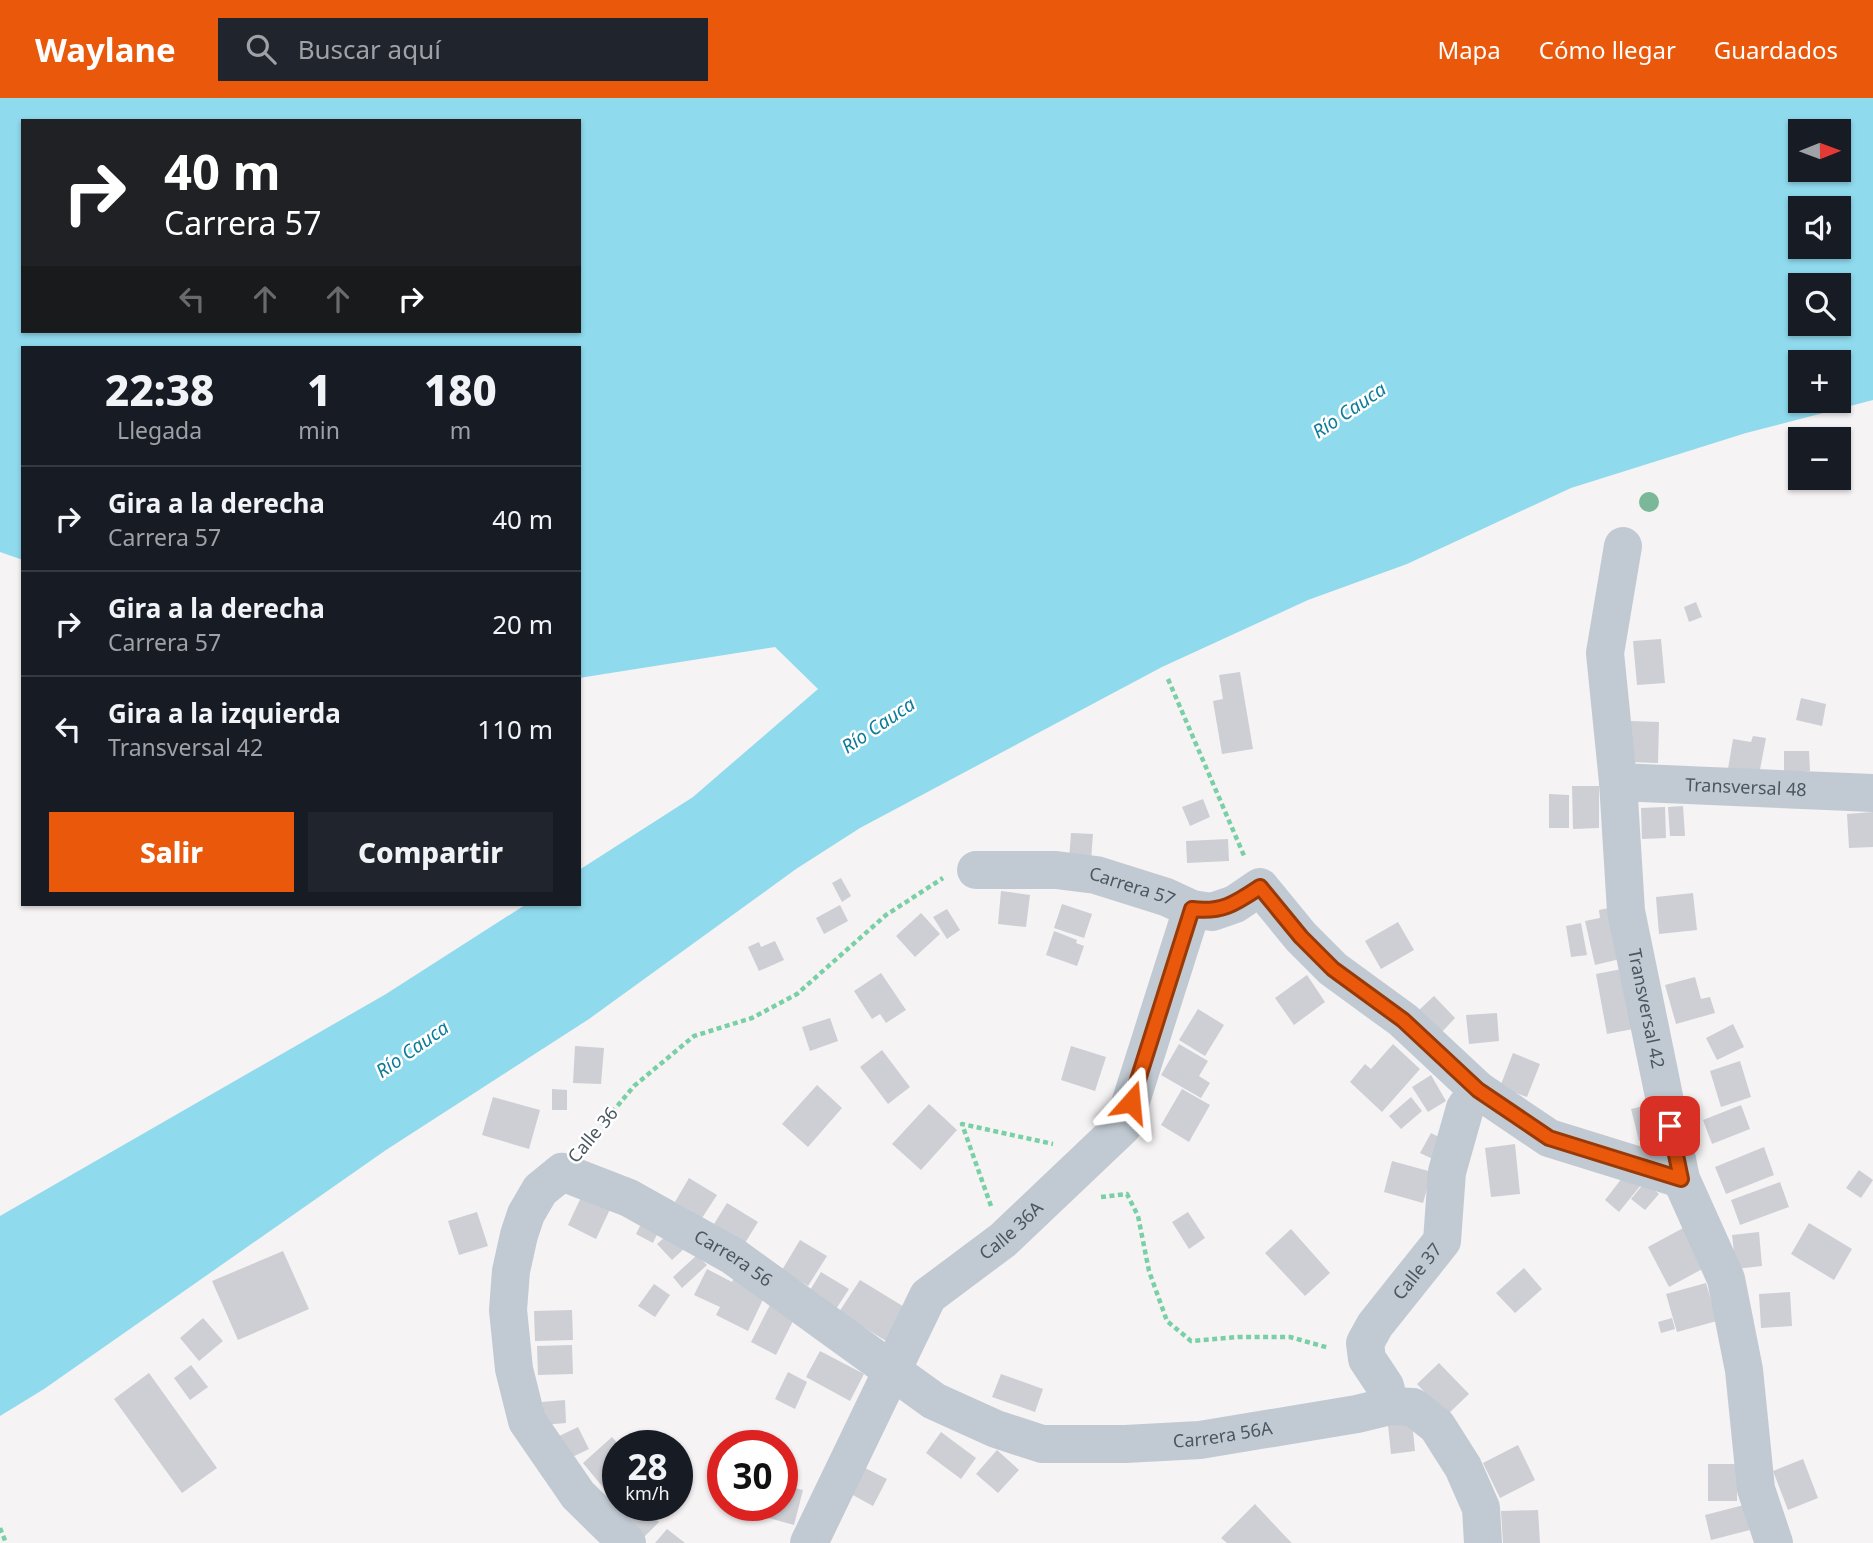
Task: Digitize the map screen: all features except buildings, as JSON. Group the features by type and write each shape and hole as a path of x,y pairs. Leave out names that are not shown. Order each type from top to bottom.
{"street":[{"name":"Transversal 42","path":"1623,546 1605,653 1618,782 1626,911 1681,1179 1726,1279 1744,1370 1756,1489 1774,1543"},
{"name":"Transversal 48","path":"1618,782 1873,793"},
{"name":"Carrera 57","path":"976,870 1056,870 1096,875 1166,897 1192,909 1212,912 1235,904 1260,887"},
{"path":"1260,887 1301,937 1333,969 1403,1020 1478,1090 1549,1138 1681,1179"},
{"name":"Calle 36A","path":"809,1543 928,1296 1003,1240 1123,1126 1192,909"},
{"name":"Calle 37","path":"1384,1390 1367,1359 1365,1343 1375,1325 1442,1241 1447,1172 1465,1108 1478,1090"},
{"name":"Carrera 56","path":"562,1172 629,1198 733,1256 892,1368"},
{"name":"Calle 36","path":"562,1172 540,1190 526,1214 519,1235 511,1271 508,1310 514,1369 527,1421 578,1495 627,1543"},
{"name":"Carrera 56A","path":"892,1368 934,1401 996,1429 1042,1444 1125,1444 1200,1440 1357,1414 1384,1390 1413,1407 1437,1426 1463,1467 1481,1508 1483,1543"}],"path":[{"path":"1168,679 1251,873 1260,887"},
{"name":"Calle 36","path":"562,1172 634,1086 694,1036 752,1018 797,994 886,915 942,878 976,870"},
{"path":"1003,1240 962,1124 1037,1138 1063,1147 1073,1171 1091,1198 1127,1194 1138,1216 1149,1271 1167,1321 1191,1341 1290,1337 1341,1351 1384,1390"},
{"path":"0,1528 6,1543"}],"water":[{"name":"Río Cauca","path":"0,98 1873,98 1873,400 1851,406 1851,350 1788,350 1788,413 1823,413 1746,433 1571,488 1407,564 1308,600 1162,667 860,828 796,869 589,1019 386,1150 44,1389 0,1416 0,1216 386,994 523,906 581,906 581,869 693,797 818,689 775,647 581,678 581,346 21,346 21,559 0,552"}],"route":[{"path":"1131,1102 1192,909 1212,912 1235,904 1260,887 1301,937 1333,969 1403,1020 1478,1090 1549,1138 1681,1179 1670,1126"}]}
